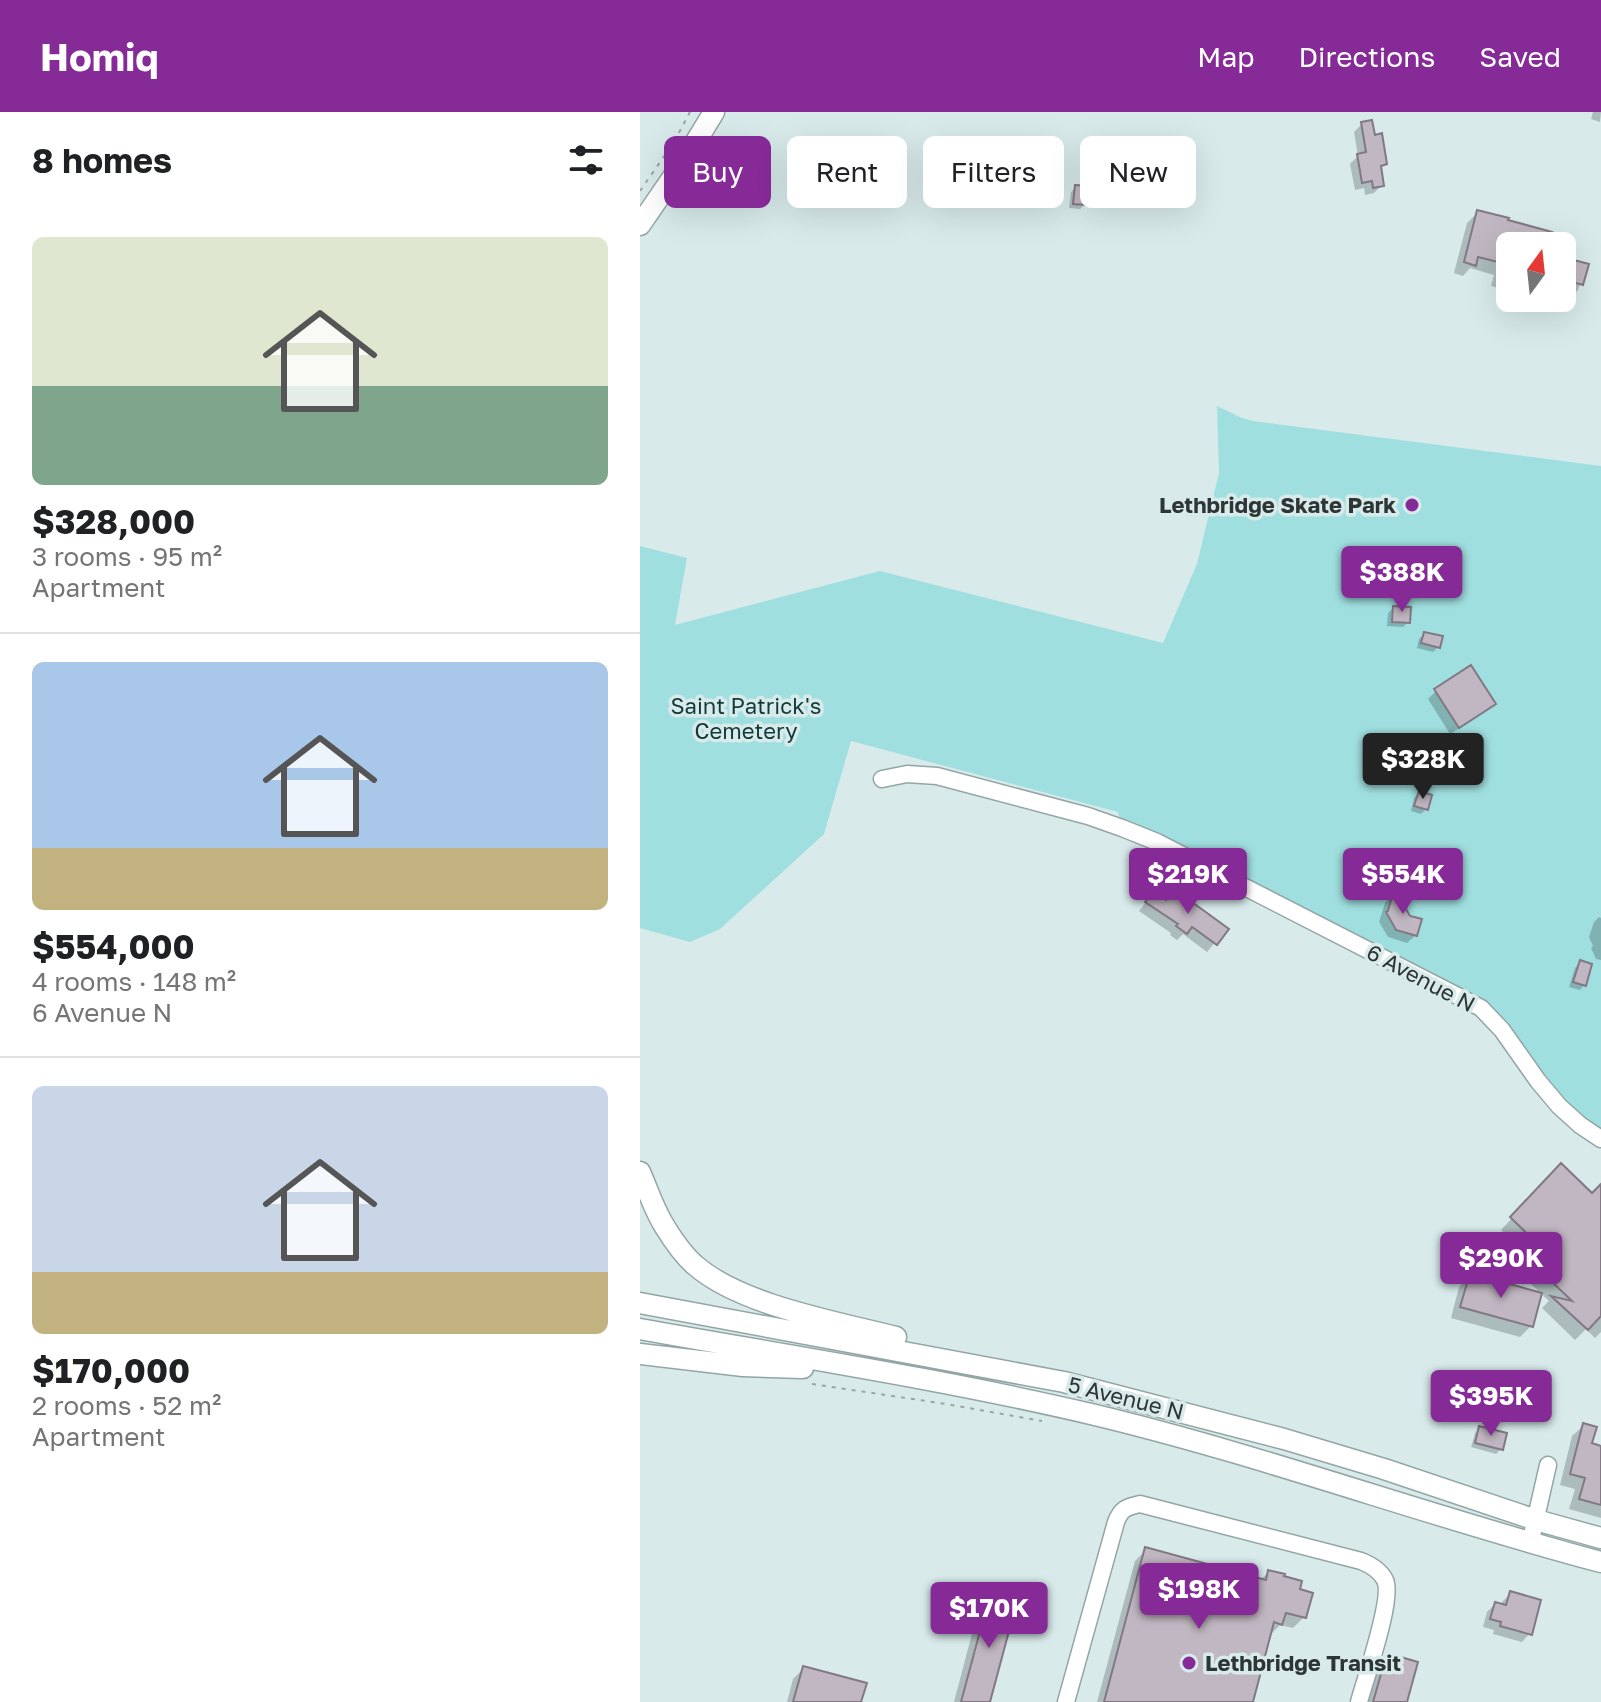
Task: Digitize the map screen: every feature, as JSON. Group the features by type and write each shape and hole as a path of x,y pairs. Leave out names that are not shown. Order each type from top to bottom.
{"main road":[{"path":"640,225 714,112"},
{"path":"640,1172 664,1227 694,1264 729,1288 794,1310 896,1337 951,1360"},
{"name":"5 Avenue N","path":"640,1303 1064,1382 1284,1439 1601,1538"},
{"name":"5 Avenue N","path":"640,1329 953,1385 1077,1411 1211,1445 1530,1544 1601,1562"},
{"path":"640,1354 743,1366 873,1371"}],"street":[{"name":"6 Avenue N","path":"882,779 924,774 955,780 1088,816 1157,842 1481,1008 1502,1030 1559,1106 1601,1139"},
{"path":"1530,1544 1548,1465"},
{"path":"1066,1702 1116,1522 1120,1512 1140,1504 1361,1561 1380,1572 1387,1583 1386,1604 1359,1702"}],"path":[{"path":"640,191 674,142 690,112"},
{"path":"805,1383 1046,1422"}],"green space":[{"name":"Saint Patrick's Cemetery","path":"1217,406 1253,421 1601,466 1601,1139 1580,1125 1481,1008 1122,828 1118,812 851,741 824,834 720,929 690,942 640,928 640,546 687,558 675,625 880,571 1163,643 1197,564 1219,473"}],"building":[{"path":"1372,120 1375,135 1382,133 1387,164 1381,166 1384,186 1373,188 1372,181 1362,183 1357,154 1366,152 1361,122"},
{"path":"1075,185 1080,185 1080,204 1073,204"},
{"path":"1477,210 1552,232 1496,232 1496,262 1478,257 1476,266 1464,262"},
{"path":"1576,261 1589,264 1583,285 1576,283"},
{"path":"1393,606 1411,607 1410,623 1392,622"},
{"path":"1424,632 1443,636 1440,648 1421,643"},
{"path":"1471,665 1496,704 1459,728 1434,689"},
{"path":"1419,791 1432,795 1428,810 1414,806"},
{"path":"1174,889 1229,929 1217,945 1192,927 1187,934 1176,926 1178,924 1145,902 1154,891 1166,900"},
{"path":"1393,893 1409,897 1406,909 1410,916 1422,919 1417,936 1396,930 1386,912"},
{"path":"1580,960 1592,964 1586,986 1573,982"},
{"path":"1561,1163 1592,1193 1601,1184 1601,1316 1588,1330 1551,1296 1572,1301 1529,1260 1541,1247 1510,1217"},
{"path":"1470,1273 1542,1293 1533,1327 1460,1307"},
{"path":"1583,1423 1597,1427 1592,1443 1601,1446 1601,1505 1579,1499 1585,1478 1570,1474"},
{"path":"1479,1426 1507,1433 1503,1450 1475,1443"},
{"name":"Lethbridge Transit","path":"1145,1547 1266,1580 1268,1570 1285,1574 1302,1581 1300,1589 1313,1593 1306,1618 1286,1613 1282,1625 1274,1622 1253,1702 1104,1702"},
{"path":"1510,1591 1541,1600 1532,1635 1500,1626 1501,1622 1490,1619 1495,1602 1506,1605"},
{"path":"990,1594 1017,1601 990,1702 961,1702"},
{"path":"1387,1653 1418,1662 1407,1702 1373,1702"},
{"path":"803,1666 867,1683 861,1702 793,1702"}],"place":[{"name":"Lethbridge Skate Park","path":"1412,505"},
{"name":"Lethbridge Transit","path":"1189,1663"}]}
